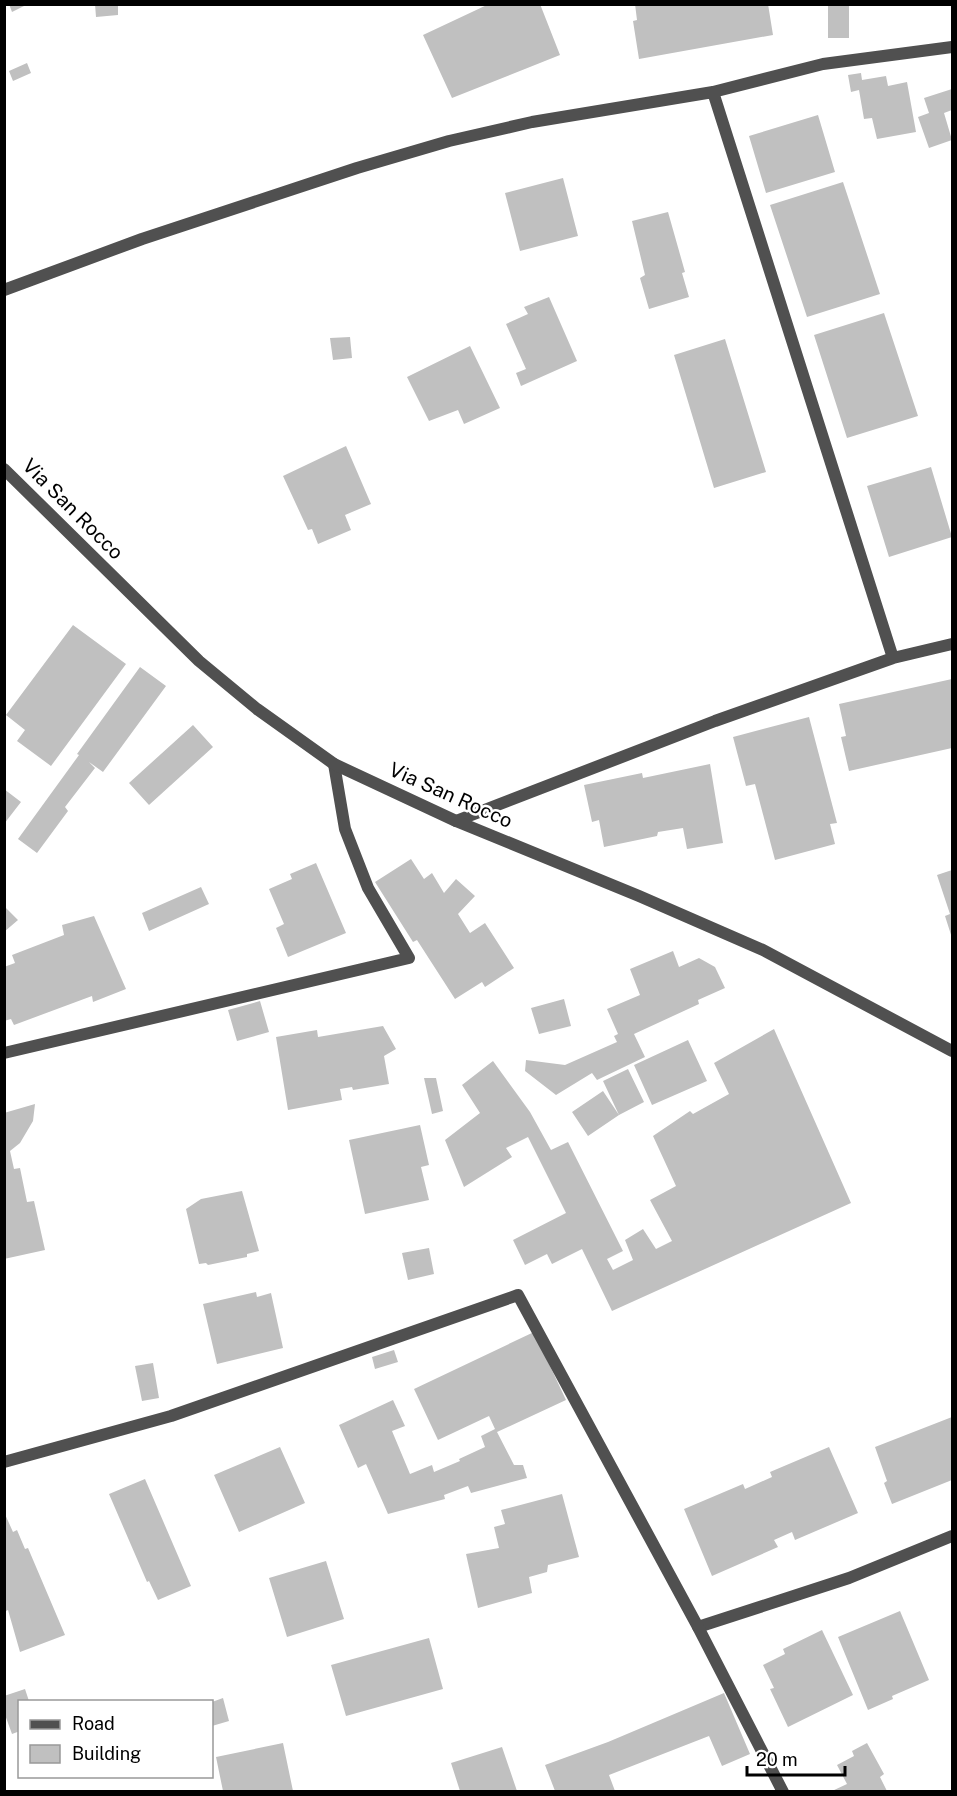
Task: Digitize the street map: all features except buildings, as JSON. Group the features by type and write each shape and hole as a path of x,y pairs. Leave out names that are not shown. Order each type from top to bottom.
{"street":[{"path":"4,290 142,239 357,168 449,141 532,122 713,92 823,64 952,47"},
{"path":"713,92 893,658"},
{"name":"Via San Rocco","path":"4,469 199,661 257,709 334,764 456,821 763,950 952,1051"},
{"path":"456,821 716,721 893,658 952,644"},
{"path":"4,1053 409,958 364,879 345,829 334,764"},
{"path":"4,1462 171,1416 518,1295 698,1627 783,1791"},
{"path":"698,1627 849,1578 952,1536"}]}
